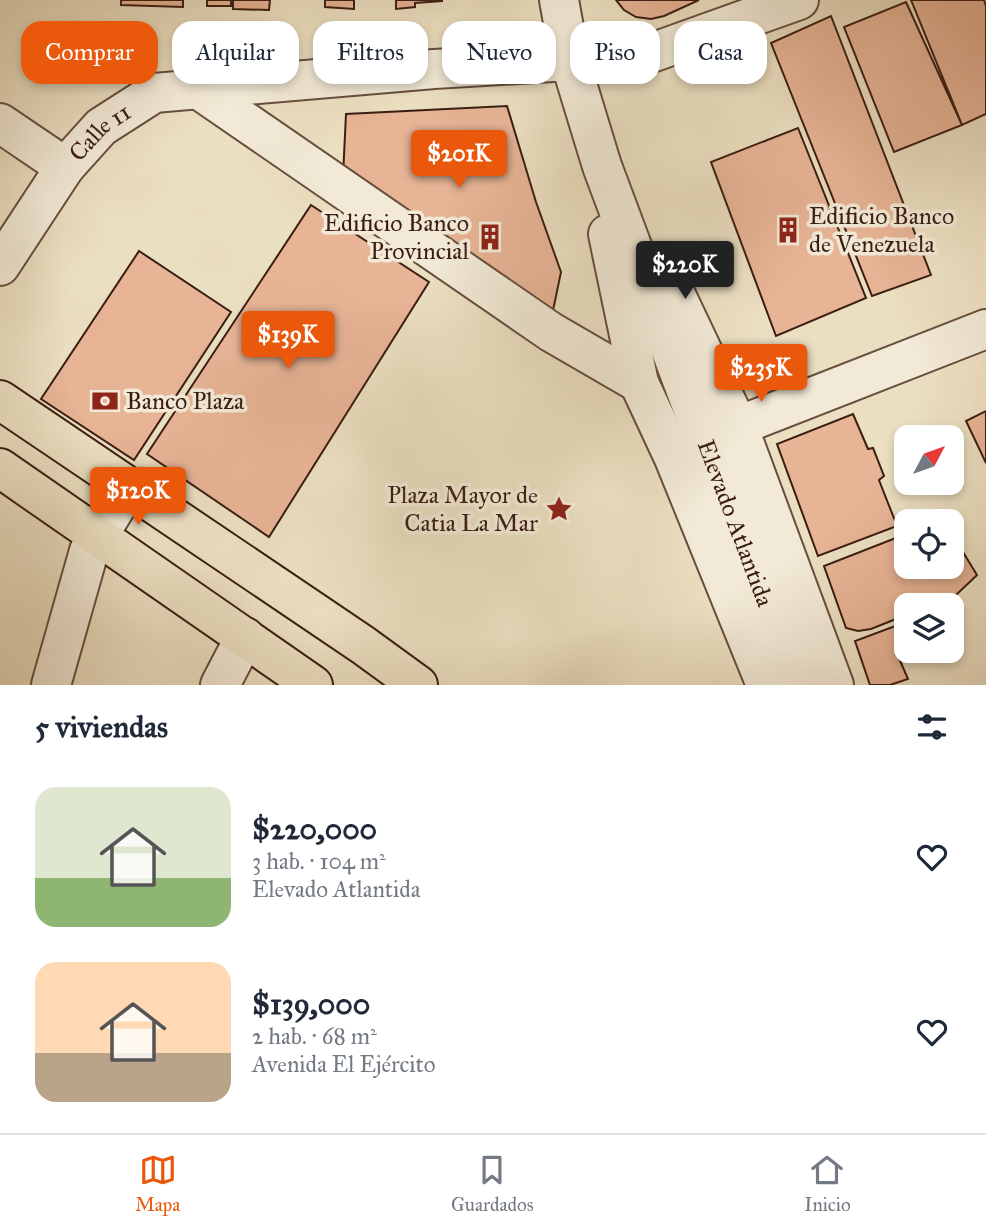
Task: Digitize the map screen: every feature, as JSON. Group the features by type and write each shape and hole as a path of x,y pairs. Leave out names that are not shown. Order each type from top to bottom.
{"main road":[{"path":"0,400 418,685"},
{"path":"0,468 313,685"}],"street":[{"path":"559,0 570,61"},
{"name":"Calle 11","path":"660,50 799,0"},
{"name":"Calle 11","path":"0,266 65,167 101,127 154,93 434,69 570,61"},
{"path":"577,84 602,166 607,230 639,383 674,458 766,685"},
{"path":"195,88 551,332 639,383"},
{"path":"0,124 65,167"},
{"path":"602,166 645,230 738,426 834,685"},
{"name":"Elevado Atlantida","path":"602,166 796,685"},
{"path":"738,426 986,329"},
{"path":"51,685 89,551 128,487"},
{"path":"220,685 245,637"}],"building":[{"path":"121,0 183,0 183,7 121,5"},
{"path":"207,0 231,0 231,6 207,6"},
{"path":"233,0 270,0 269,10 233,9"},
{"path":"325,0 354,0 354,9 325,7"},
{"path":"396,0 442,1 415,3 415,7 396,9"},
{"path":"616,0 699,0 651,19 636,17 624,10"},
{"path":"911,0 984,0 986,114 962,125"},
{"path":"906,2 962,125 894,152 844,27"},
{"path":"831,16 931,275 872,296 771,43"},
{"name":"Edificio Banco Provincial","path":"507,106 536,202 561,272 551,320 343,176 346,114"},
{"name":"Edificio Banco de Venezuela","path":"798,128 866,298 776,336 711,162"},
{"path":"311,205 429,282 269,537 147,454"},
{"path":"139,251 231,312 134,460 41,399"},
{"path":"986,411 986,463 966,421"},
{"path":"853,414 868,449 873,448 884,476 879,480 894,518 894,527 818,556 777,444"},
{"path":"894,539 894,579 964,579 964,554 977,575 958,593 894,593 894,620 858,631 846,628 824,566"},
{"path":"894,626 894,663 901,663 908,679 890,685 870,685 855,641"}],"place":[{"name":"Edificio Banco de Venezuela","path":"788,230"},
{"name":"Edificio Banco Provincial","path":"490,237"},
{"name":"Banco Plaza","path":"105,401"},
{"name":"Plaza Mayor de Catia La Mar","path":"559,509"}]}
